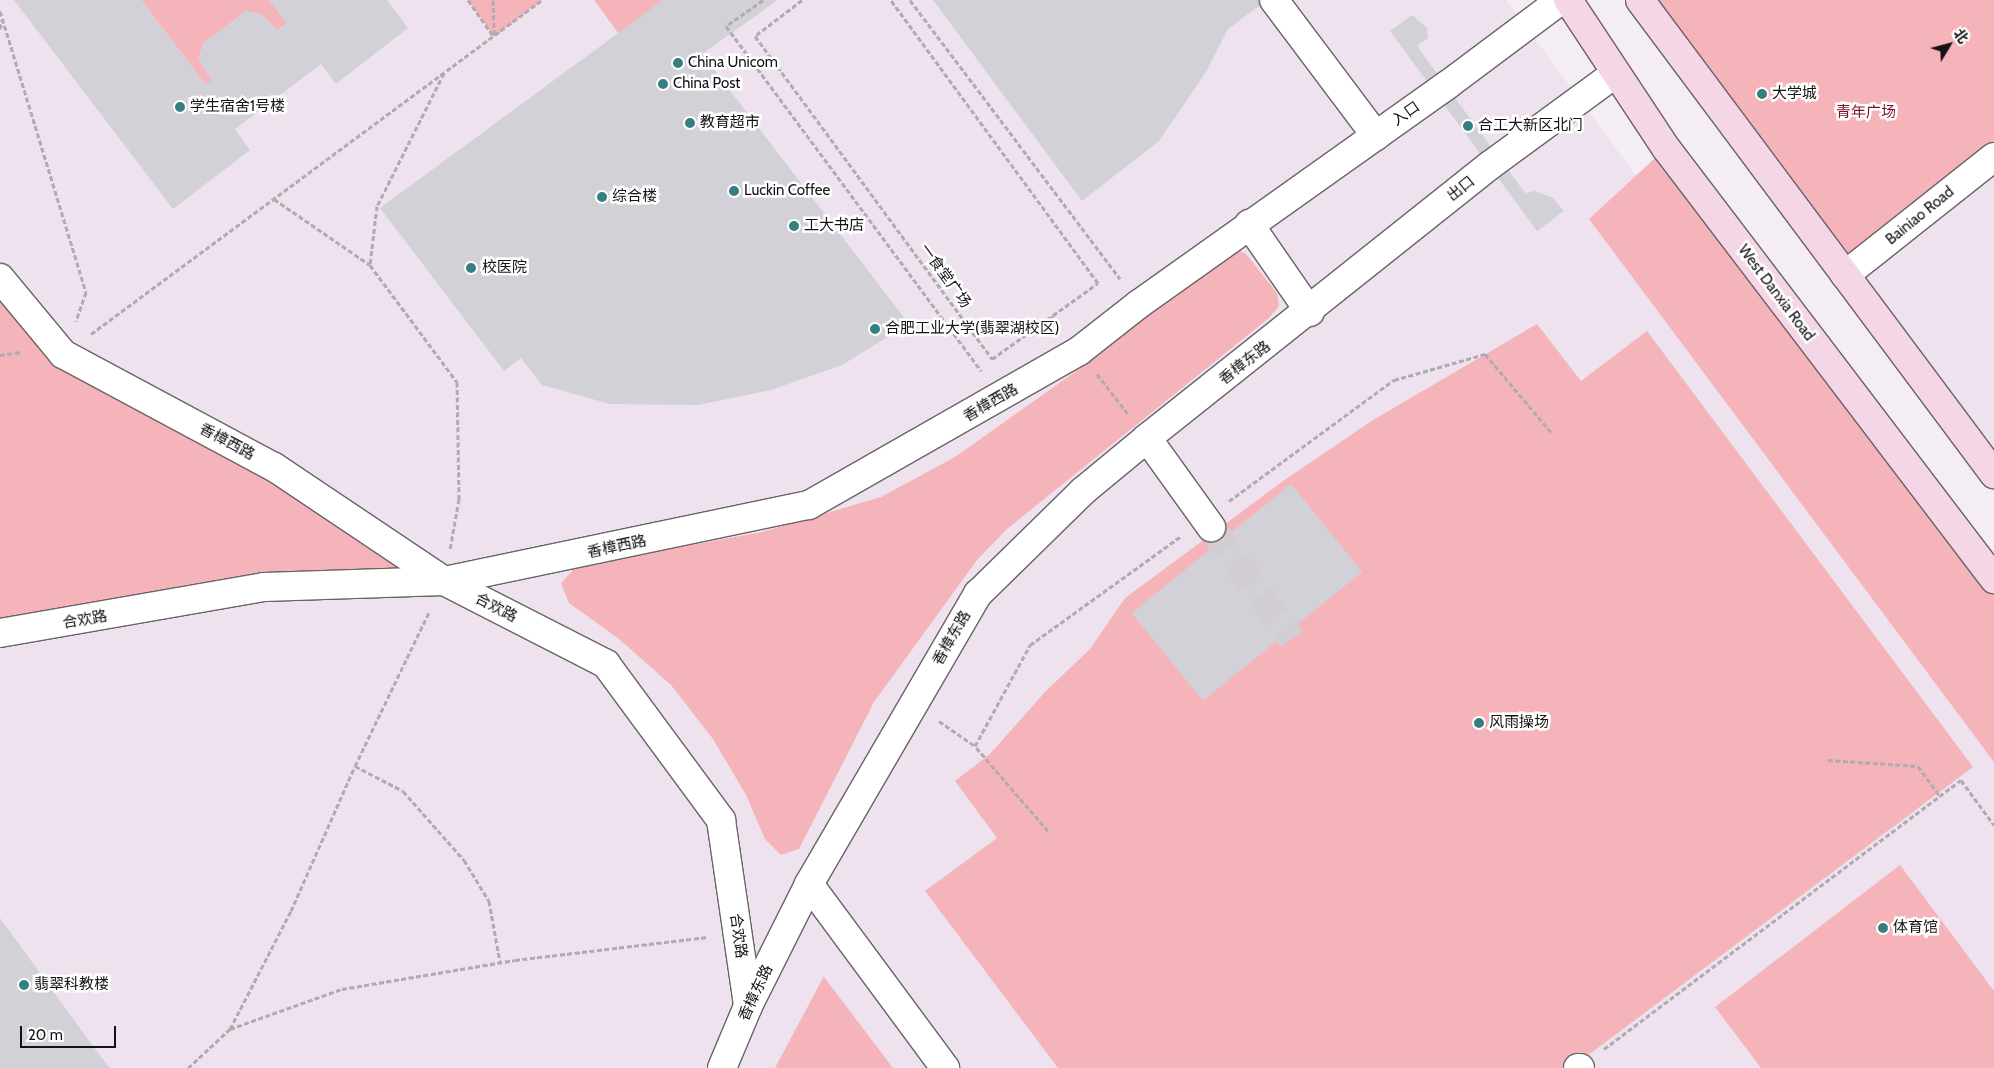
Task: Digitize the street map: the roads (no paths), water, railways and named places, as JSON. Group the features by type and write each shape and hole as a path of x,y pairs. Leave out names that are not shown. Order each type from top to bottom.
{"main road":[{"name":"West Danxia Road","path":"1568,0 1666,148 1994,579"},
{"path":"1640,0 1994,474"}],"street":[{"path":"1274,0 1376,136"},
{"name":"入口","path":"1249,224 1376,136 1561,0"},
{"name":"出口","path":"1310,312 1489,166 1616,73"},
{"name":"Bainiao Road","path":"1845,275 1994,157"},
{"path":"1249,224 1310,312"},
{"name":"香樟西路","path":"0,278 64,354 274,467 444,582 809,505 1079,351 1139,304 1249,224"},
{"name":"香樟东路","path":"722,1068 748,1006 809,884 978,594 1083,491 1147,438 1310,312"},
{"path":"1147,438 1211,527"},
{"name":"合欢路","path":"0,633 264,588 444,582 606,664 721,820 748,1006"},
{"path":"809,884 945,1068"}],"tunnel":[{"path":"1211,527 1292,639"}],"place":[{"name":"China Unicom","path":"678,63"},
{"name":"China Post","path":"663,84"},
{"name":"大学城","path":"1762,94"},
{"name":"学生宿舍1号楼","path":"180,107"},
{"name":"教育超市","path":"690,123"},
{"name":"合工大新区北门","path":"1468,126"},
{"name":"Luckin Coffee","path":"734,191"},
{"name":"综合楼","path":"602,197"},
{"name":"工大书店","path":"794,226"},
{"name":"校医院","path":"471,268"},
{"name":"合肥工业大学(翡翠湖校区)","path":"875,329"},
{"name":"风雨操场","path":"1479,723"},
{"name":"体育馆","path":"1883,928"},
{"name":"翡翠科教楼","path":"24,985"}],"park label":[{"name":"青年广场","path":"1866,113"}]}
